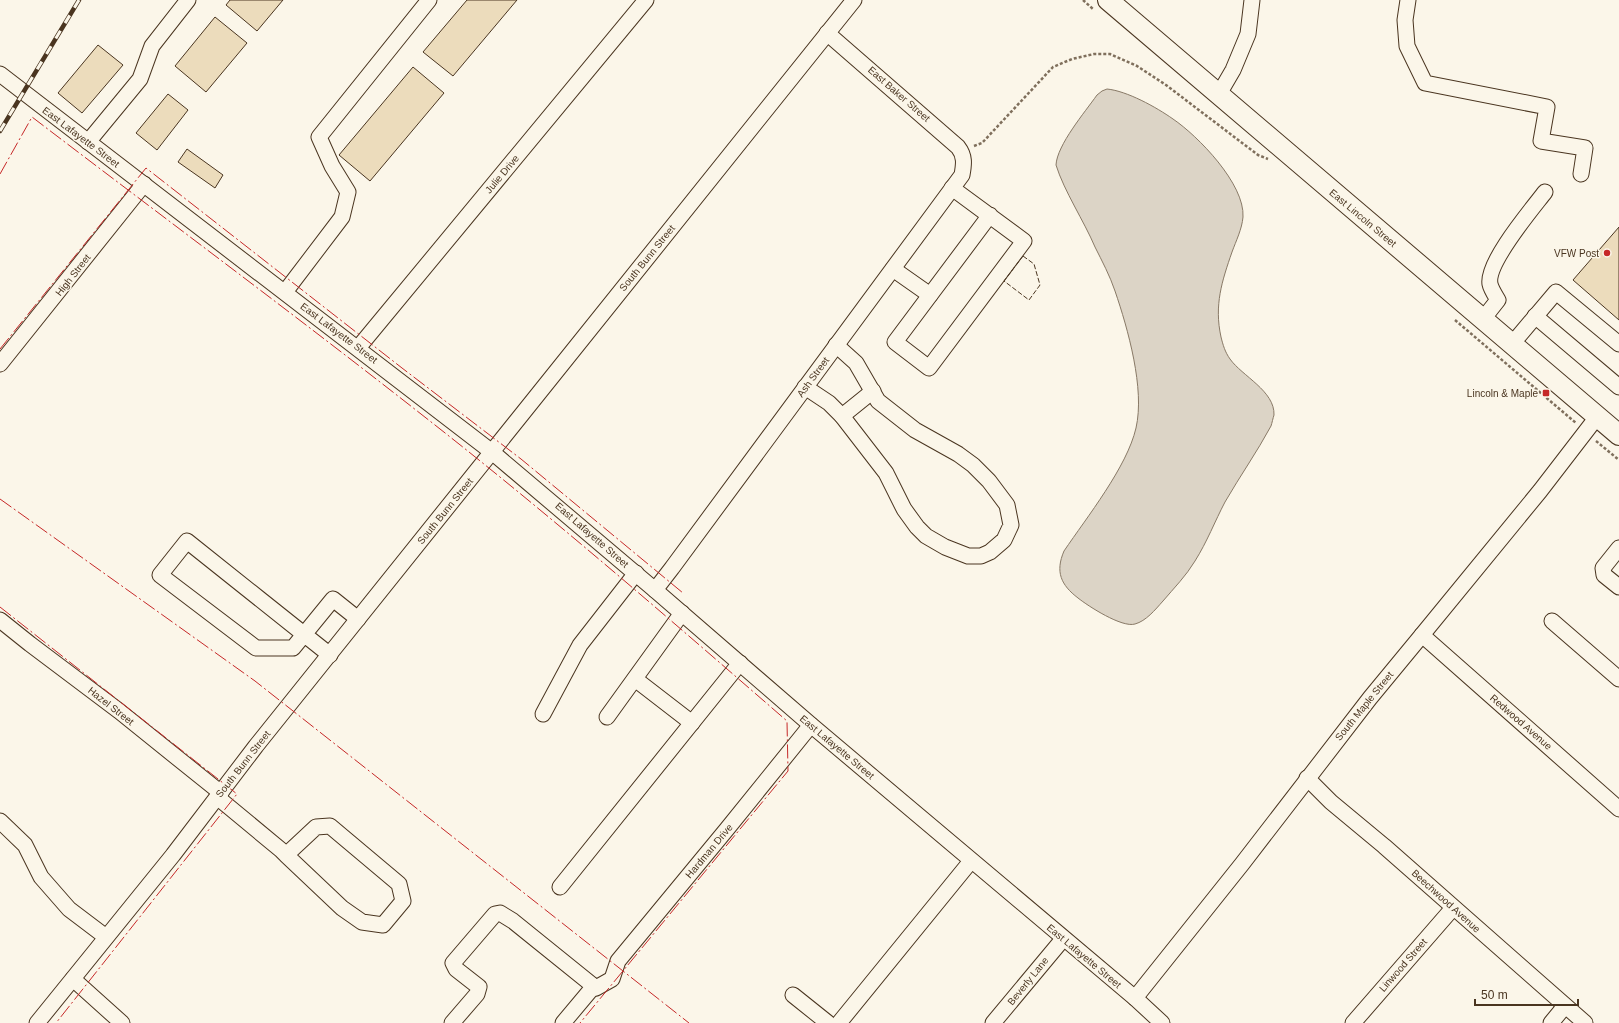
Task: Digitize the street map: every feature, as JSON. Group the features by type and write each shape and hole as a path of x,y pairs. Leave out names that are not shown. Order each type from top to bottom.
{"main road":[{"name":"East Lincoln Street","path":"1108,0 1619,435"}],"street":[{"path":"88,142 140,79 152,46 188,0"},
{"path":"284,292 342,217 348,192 332,166 319,137 429,0"},
{"name":"Julie Drive","path":"358,348 646,0"},
{"name":"South Bunn Street","path":"38,1023 358,619 854,0"},
{"path":"1218,94 1233,70 1248,34 1252,0"},
{"path":"1408,0 1405,20 1406,46 1425,83 1547,106 1541,141 1585,148 1581,174"},
{"name":"East Baker Street","path":"827,33 952,141 963,156"},
{"name":"East Lafayette Street","path":"0,74 492,452 636,573 971,861 1135,998 1162,1023"},
{"name":"Ash Street","path":"655,590 676,564 962,175 963,156"},
{"name":"High Street","path":"0,364 144,184"},
{"path":"952,188 990,215 1024,241 929,368 894,342 990,215"},
{"path":"1482,319 1498,300 1489,283 1494,265 1509,239 1545,192"},
{"path":"893,269 930,295"},
{"path":"1512,344 1556,292 1619,344"},
{"path":"1535,316 1619,387"},
{"path":"805,387 829,404 842,416 886,473 904,509 917,527 926,536 945,547 968,556 981,556 990,552 1004,540 1011,525 1007,505 989,481 973,465 958,454 915,430 878,401 856,363 836,345"},
{"path":"842,416 873,391"},
{"name":"South Maple Street","path":"1135,998 1237,870 1370,698 1540,491 1597,417"},
{"path":"330,655 305,635 187,541 160,575 256,648 293,648 305,635 333,599 358,619"},
{"path":"1619,548 1603,568 1604,575 1619,588"},
{"path":"543,714 580,645 636,573"},
{"path":"607,717 682,613"},
{"name":"Hazel Street","path":"0,620 120,711 219,795 342,908 362,922 383,925 403,901 399,884 330,826 316,827 286,855"},
{"path":"1552,621 1619,679"},
{"name":"Redwood Avenue","path":"1422,636 1619,809"},
{"path":"560,887 740,663"},
{"path":"634,679 692,723"},
{"name":"Hardman Drive","path":"594,986 596,988 612,979 618,961 728,829 811,725"},
{"name":"Beechwood Avenue","path":"1307,778 1331,802 1384,846 1585,1023"},
{"path":"0,821 25,845 41,877 69,909 106,937"},
{"path":"839,1023 971,861"},
{"name":"Linwood Street","path":"1354,1023 1453,908"},
{"path":"452,1023 476,994 479,987 456,969 453,963 495,914 500,913 513,921 594,986 563,1023"},
{"name":"Beverly Lane","path":"994,1023 1063,939"},
{"path":"73,979 122,1023"},
{"path":"793,995 828,1023"},
{"path":"1551,1023 1565,1006"}],"path":[{"path":"963,156 982,143 1053,67 1072,59 1094,54 1110,54 1137,66 1160,81 1258,155 1269,160"}],"shaded area":[{"path":"1107,89 1115,90 1141,100 1166,114 1183,127 1207,149 1218,162 1236,190 1242,204 1243,217 1220,293 1218,314 1221,337 1225,351 1235,365 1264,391 1273,406 1274,415 1271,426 1225,502 1203,546 1191,566 1180,582 1157,608 1139,623 1135,624 1122,623 1114,620 1089,606 1067,588 1061,578 1060,572 1061,559 1064,551 1095,507 1124,459 1136,428 1138,412 1137,378 1134,359 1115,291 1106,269 1064,185 1056,165 1061,148 1072,129 1097,95"}],"building":[{"path":"230,0 283,0 257,31 226,5"},
{"path":"467,0 517,0 453,76 423,52"},
{"path":"215,17 247,43 206,92 175,66"},
{"path":"98,45 123,65 82,113 58,93"},
{"path":"413,67 444,93 370,181 339,155"},
{"path":"168,94 188,110 157,150 136,133"},
{"path":"187,149 223,175 215,188 178,162"},
{"name":"VFW Post","path":"1619,227 1619,320 1573,280"}],"railway":[{"path":"0,131 79,0"}],"fence":[{"path":"1023,256 1034,264 1040,285 1029,300 1004,281 1023,256"}],"power":[{"path":"0,174 32,117 303,323 464,448 587,549 787,721 788,771 580,1023"},
{"path":"0,349 146,168 521,459 683,593"},
{"path":"0,499 255,681 689,1023"},
{"path":"0,607 237,794 56,1023"}],"place":[{"name":"VFW Post","path":"1607,253"},
{"name":"Lincoln & Maple","path":"1546,393"}]}
